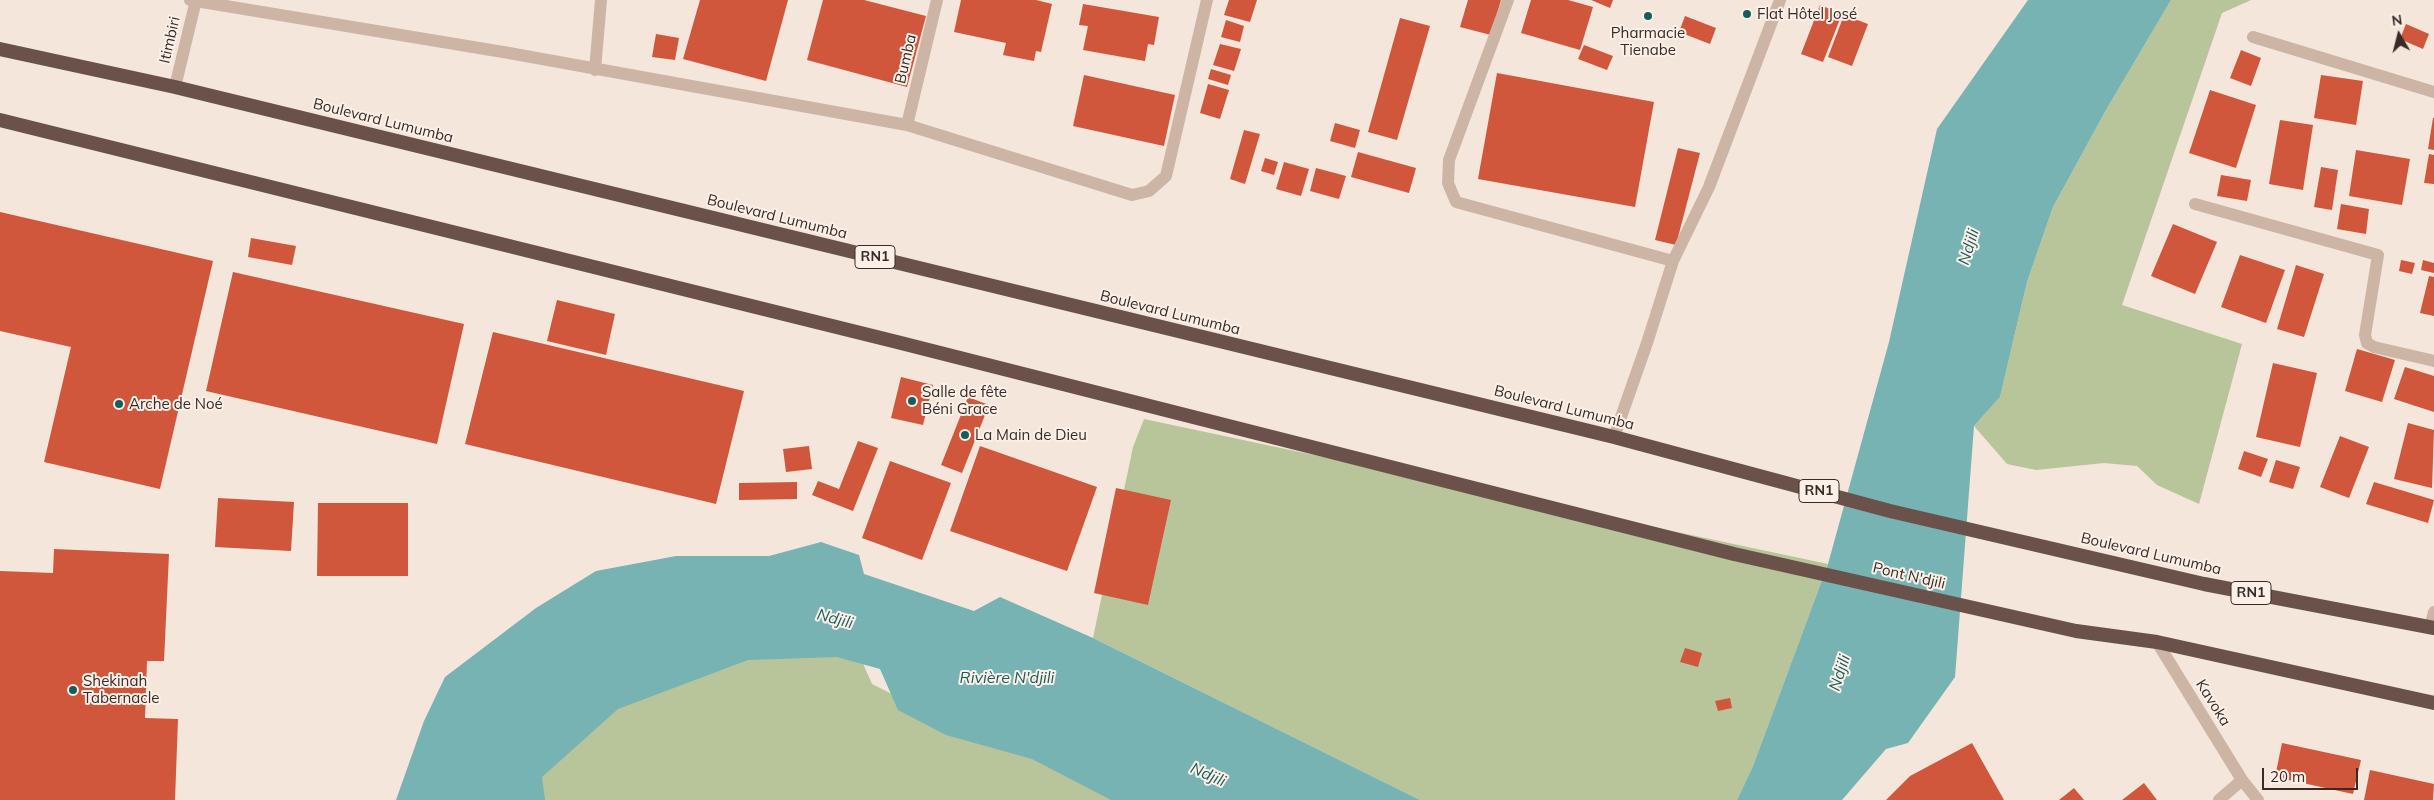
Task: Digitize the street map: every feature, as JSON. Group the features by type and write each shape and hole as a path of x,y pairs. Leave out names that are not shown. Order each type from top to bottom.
{"highway":[{"name":"Boulevard Lumumba","path":"0,49 175,87 1614,437 1890,511 2070,551 2204,584 2432,628"},
{"name":"Pont N'djili","path":"0,120 906,345 1734,554 2076,631 2156,642"},
{"path":"2156,642 2434,702"}],"street":[{"path":"194,0 509,53 907,126 1132,195 1149,191 1166,176 1207,0"},
{"name":"Itimbiri","path":"175,87 194,0"},
{"path":"595,70 602,0"},
{"name":"Bumba","path":"907,126 937,0"},
{"path":"1508,0 1448,160 1448,183 1456,202 1673,261"},
{"path":"1614,437 1673,261 1709,187 1780,0"},
{"path":"2253,37 2434,92"},
{"path":"2195,204 2378,255 2365,335 2367,343 2434,361"},
{"path":"2432,628 2434,612"},
{"name":"Kavoka","path":"2156,642 2242,780 2258,800"},
{"path":"2219,800 2242,780"}],"green space":[{"path":"2171,0 2251,0 2222,13 2122,305 2242,344 2199,504 2157,485 2137,466 2104,463 2036,470 2007,464 1974,426 2000,397 2027,282 2053,207 2106,110"},
{"path":"1144,419 1828,564 1753,766 1737,800 1420,800 1093,638 1133,447"},
{"path":"854,643 872,684 920,708 1137,800 502,800 592,683"}],"water":[{"name":"Ndjili","path":"2028,0 2171,0 2106,110 2053,207 2027,282 2000,397 1974,426 1955,677 1908,743 1886,749 1842,800 1737,800 1753,766 1828,564 1889,342 1937,129"},
{"name":"Rivière N'djili","path":"821,542 859,555 864,574 974,611 1000,597 1093,638 1420,800 1111,800 1032,759 946,735 898,710 880,669 837,657 748,660 618,709 542,777 545,800 396,800 424,721 445,677 536,608 596,571 676,556 769,556"}],"building":[{"path":"700,0 788,0 766,81 683,59"},
{"path":"823,0 864,0 926,16 907,87 807,60"},
{"path":"961,0 1036,0 1052,4 1041,52 1036,51 1034,61 1003,55 1006,43 954,32"},
{"path":"1229,0 1257,0 1250,22 1224,15"},
{"path":"1468,0 1501,0 1491,35 1460,27"},
{"path":"1531,0 1568,0 1593,7 1580,50 1521,33"},
{"path":"1591,0 1613,0 1610,8"},
{"path":"1083,4 1159,17 1154,45 1148,44 1145,61 1083,50 1088,26 1079,25"},
{"path":"1820,5 1842,14 1823,62 1801,54"},
{"path":"1844,15 1868,24 1852,66 1828,57"},
{"path":"1685,16 1716,28 1710,44 1679,32"},
{"path":"1400,18 1430,26 1397,140 1368,132"},
{"path":"1226,20 1244,26 1240,42 1221,37"},
{"path":"2406,24 2429,34 2423,49 2400,39"},
{"path":"656,34 679,38 675,60 652,57"},
{"path":"1220,44 1241,49 1234,71 1213,65"},
{"path":"1584,45 1613,56 1607,70 1578,59"},
{"path":"2241,50 2261,58 2251,86 2230,78"},
{"path":"1211,69 1231,75 1228,85 1208,79"},
{"path":"1497,73 1654,102 1635,207 1478,179"},
{"path":"1084,75 1175,95 1164,146 1073,126"},
{"path":"2321,75 2363,81 2356,125 2314,118"},
{"path":"1208,84 1229,90 1220,119 1200,113"},
{"path":"2210,90 2256,105 2236,168 2189,153"},
{"path":"2434,118 2434,150 2428,149"},
{"path":"2280,120 2313,125 2303,190 2269,184"},
{"path":"1335,123 1360,130 1355,148 1330,141"},
{"path":"1244,130 1260,134 1245,184 1230,179"},
{"path":"1678,148 1700,153 1676,245 1655,240"},
{"path":"2356,150 2410,159 2402,205 2349,196"},
{"path":"1358,152 1416,168 1409,193 1351,177"},
{"path":"2429,154 2434,155 2434,184 2424,183"},
{"path":"1265,158 1278,162 1274,175 1261,171"},
{"path":"1284,162 1309,169 1301,196 1276,189"},
{"path":"2321,167 2338,170 2332,210 2314,207"},
{"path":"1316,168 1346,176 1339,199 1310,191"},
{"path":"2221,175 2251,180 2247,201 2217,196"},
{"path":"2341,204 2369,209 2366,234 2337,229"},
{"name":"Arche de Noé","path":"0,212 213,261 160,489 44,462 71,347 0,331"},
{"path":"2173,224 2217,242 2195,294 2151,276"},
{"path":"251,238 296,246 292,265 248,257"},
{"path":"2240,255 2285,270 2266,323 2221,307"},
{"path":"2401,260 2415,263 2412,274 2399,271"},
{"path":"2423,260 2434,263 2434,273 2421,270"},
{"path":"2296,265 2324,274 2304,337 2277,329"},
{"path":"233,272 464,324 437,444 206,391"},
{"path":"2429,276 2434,277 2434,316 2420,313"},
{"path":"557,300 615,314 606,355 547,341"},
{"path":"493,332 744,391 716,504 465,444"},
{"path":"2357,349 2395,360 2382,402 2345,391"},
{"path":"2273,363 2317,373 2300,447 2256,437"},
{"path":"2405,367 2434,376 2434,412 2394,399"},
{"name":"Salle de fête Béni Grace","path":"901,377 933,385 923,425 891,418"},
{"name":"La Main de Dieu","path":"968,397 989,405 962,473 941,465"},
{"path":"2408,423 2434,430 2432,488 2394,479"},
{"path":"2340,436 2369,447 2349,498 2320,487"},
{"path":"858,441 878,448 853,511 812,495 818,481 839,489"},
{"path":"809,446 812,469 786,472 783,449"},
{"path":"980,446 1097,487 1067,571 950,531"},
{"path":"2244,451 2268,459 2261,477 2238,469"},
{"path":"2276,460 2300,467 2293,489 2269,482"},
{"path":"890,461 951,483 922,560 862,538"},
{"path":"797,482 797,499 739,500 739,483"},
{"path":"2374,482 2434,500 2428,523 2366,504"},
{"path":"1116,488 1171,500 1148,605 1094,593"},
{"path":"218,498 294,502 291,551 215,547"},
{"path":"318,503 408,503 408,576 317,576"},
{"name":"Shekinah Tabernacle","path":"54,549 169,554 164,661 147,661 145,718 178,719 175,800 0,800 0,571 53,573"},
{"path":"1685,648 1702,653 1698,667 1680,662"},
{"path":"1730,698 1732,708 1718,711 1715,701"},
{"path":"1972,743 2004,800 1886,800 1910,776"},
{"path":"2282,743 2361,760 2353,794 2275,777"},
{"path":"2370,770 2434,784 2433,800 2364,800"},
{"path":"2144,783 2157,800 2122,800"},
{"path":"2074,788 2084,800 2059,800"}],"place":[{"name":"Flat Hôtel José","path":"1747,14"},
{"name":"Pharmacie Tienabe","path":"1648,16"},
{"name":"Salle de fête Béni Grace","path":"912,401"},
{"name":"Arche de Noé","path":"119,404"},
{"name":"La Main de Dieu","path":"965,435"},
{"name":"Shekinah Tabernacle","path":"73,690"}]}
